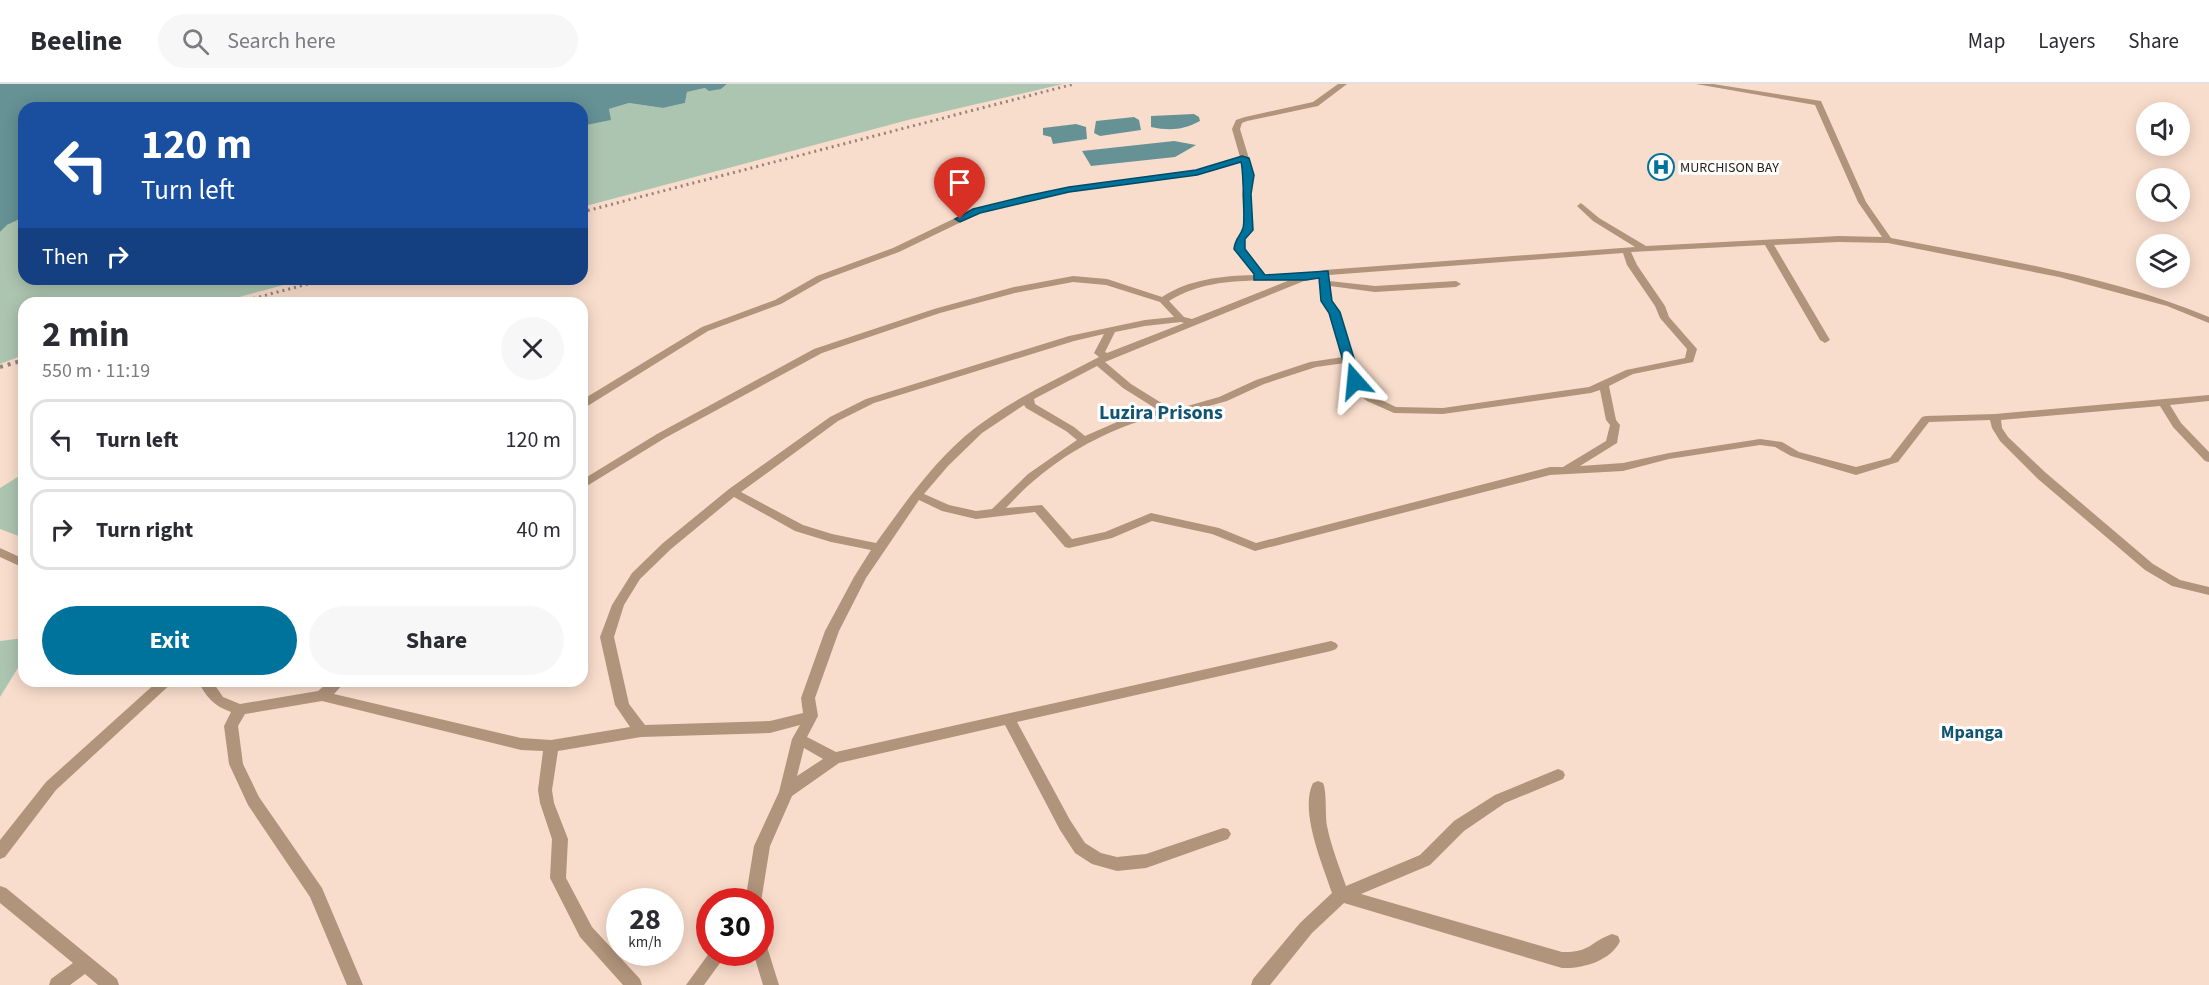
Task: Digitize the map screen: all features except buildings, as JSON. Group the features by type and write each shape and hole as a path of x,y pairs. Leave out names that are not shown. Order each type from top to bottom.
{"street":[{"path":"1258,278 1260,274 1239,246 1240,239 1248,230 1250,217 1246,194 1250,175 1236,129 1239,122 1315,104 1343,84"},
{"path":"1700,84 1818,103 1862,202 1888,240"},
{"path":"588,401 705,329 778,302 820,278 896,250 977,211 1069,190 1197,172 1245,158"},
{"path":"1581,206 1601,225 1623,234 1644,249"},
{"path":"1163,300 1179,289 1207,280 1324,278 1626,250 1839,239 1888,240 2060,274 2170,304 2209,320"},
{"path":"1768,243 1825,340"},
{"path":"1324,278 1326,301 1335,312 1342,345 1361,391 1380,405 1404,412 1466,408 1604,386 1630,372 1686,361 1693,352 1665,318 1660,306 1632,265 1626,250"},
{"path":"755,888 762,846 786,792 799,739 811,716 808,698 832,631 860,577 917,495 978,431 1028,398 1186,320 1306,277"},
{"path":"1324,278 1375,289 1456,284"},
{"path":"588,481 661,436 818,351 927,315 1014,290 1073,279 1107,282 1163,300 1186,320"},
{"path":"641,731 622,705 607,637 618,605 636,576 667,546 733,492 834,419 870,401 1036,348 1111,331 1186,320"},
{"path":"1111,331 1099,353 1102,360 1127,386 1170,410"},
{"path":"996,512 1012,492 1042,465 1085,442 1142,418 1170,410 1189,410 1314,364 1349,359"},
{"path":"1564,470 1611,443 1616,425 1611,420 1604,386"},
{"path":"1028,398 1030,406 1070,429 1085,442"},
{"path":"917,495 976,516 1038,508 1069,544 1108,535 1152,517 1215,531 1255,547 1475,489 1564,470 1623,467 1670,456 1760,442 1778,444 1795,454 1856,471 1894,460 1926,419 1995,417 2209,398"},
{"path":"1142,418 1156,402"},
{"path":"2163,403 2177,425 2209,459"},
{"path":"1995,417 1997,428 2004,439 2042,476 2149,567 2176,583 2209,591"},
{"path":"733,492 799,528 831,538 879,548"},
{"path":"0,552 18,561"},
{"path":"786,792 835,758 1331,646"},
{"path":"0,852 51,786 160,687"},
{"path":"207,687 211,696 224,706 240,709 322,696 521,744 551,746 641,731 770,728 811,716"},
{"path":"322,696 332,687"},
{"path":"240,709 231,726 236,764 254,801 316,893 355,985"},
{"path":"1010,720 1065,825 1080,848 1097,859 1117,864 1146,861 1223,834"},
{"path":"799,739 835,758"},
{"path":"551,746 545,790 547,803 560,839 558,879 586,932 634,985"},
{"path":"1259,985 1306,928 1341,895 1425,860 1459,826 1500,799 1558,775"},
{"path":"1318,787 1315,808 1341,895"},
{"path":"0,893 111,985"},
{"path":"1341,895 1562,960 1578,961 1593,956 1612,941"},
{"path":"57,985 85,964"},
{"path":"694,985 709,966"},
{"path":"765,966 771,985"}],"green space":[{"path":"727,84 1063,84 908,120 588,205 588,125 610,120 609,109 629,103 663,108 685,103 687,92 705,88 721,89"},
{"path":"18,220 18,285 284,285 239,297 18,297 18,357 0,364 0,232 7,225"},
{"path":"18,477 18,536 0,529 0,488"},
{"path":"18,639 18,668 0,697 0,641"}],"water":[{"path":"0,84 727,84 721,89 709,91 705,88 687,92 685,103 663,108 629,103 609,109 611,120 588,125 588,102 18,102 18,220 7,225 0,232"},
{"path":"1194,114 1199,117 1200,121 1182,128 1151,127 1151,116"},
{"path":"1134,117 1139,120 1141,130 1100,136 1094,133 1096,121"},
{"path":"1076,124 1086,127 1087,139 1053,144 1051,137 1043,135 1043,128"},
{"path":"1174,141 1196,145 1175,157 1091,166 1082,151"}],"railway":[{"path":"588,210 1074,84"},
{"path":"259,297 304,285"},
{"path":"0,367 18,362"}],"place":[{"name":"MURCHISON BAY","path":"1661,167"}],"district":[{"name":"Luzira Prisons","path":"1161,412"},
{"name":"Mpanga","path":"1972,732"}],"route":[{"path":"960,219 977,211 1026,199 1069,190 1197,172 1222,167 1245,158 1250,175 1246,194 1250,217 1248,230 1240,239 1239,249 1260,274 1258,278 1265,276 1306,277 1324,273 1324,283 1327,286 1326,301 1335,312 1342,345 1349,359 1355,381"}]}
